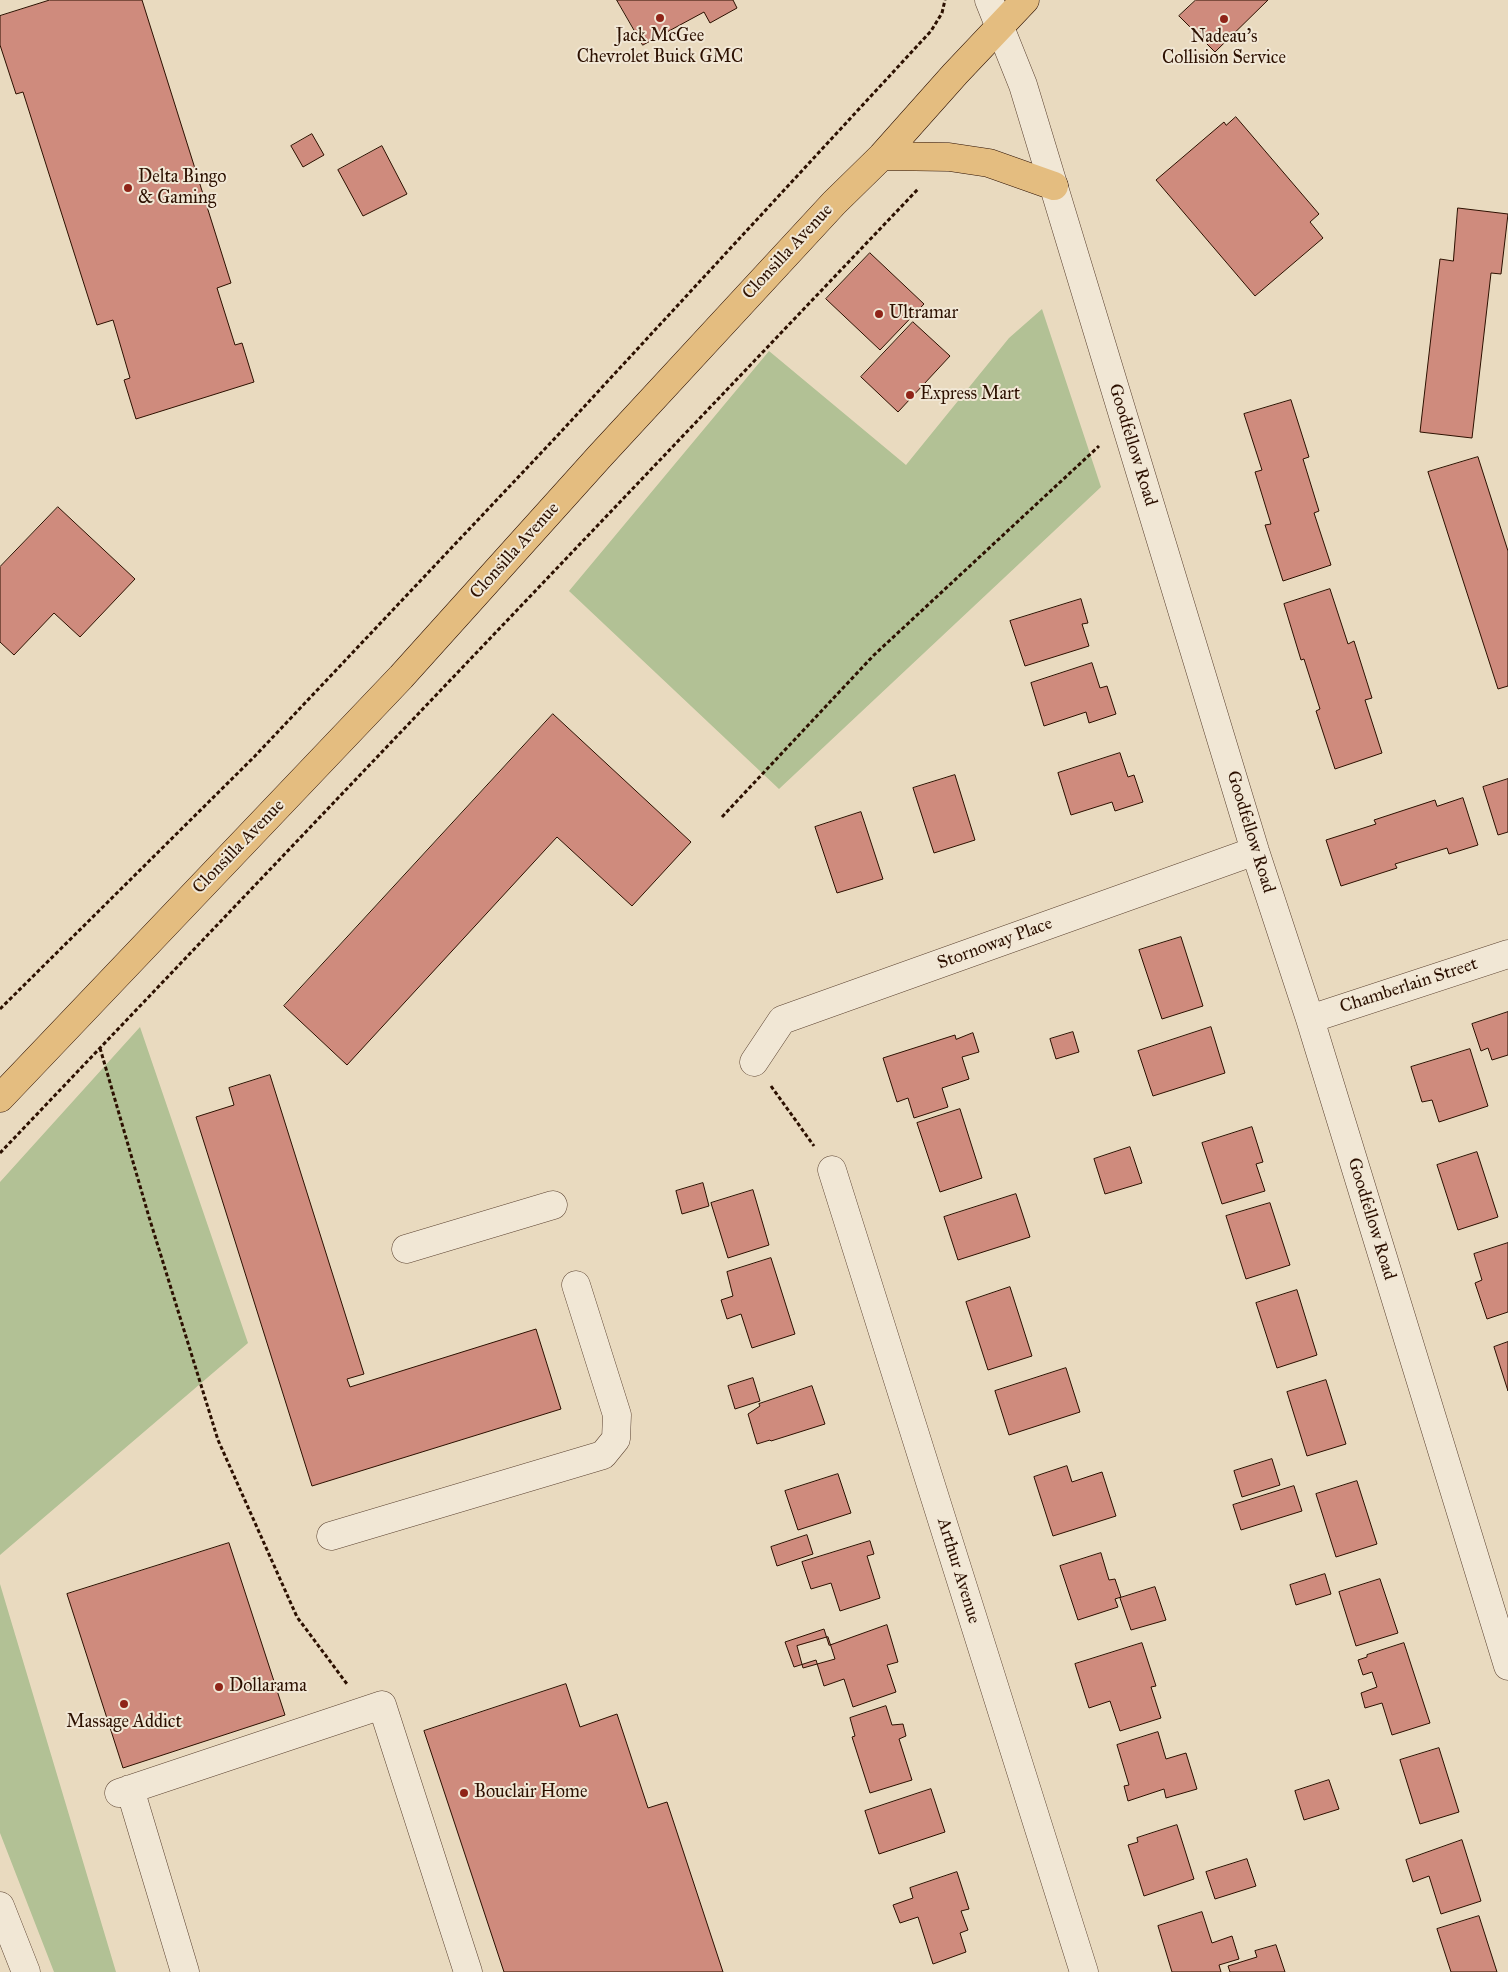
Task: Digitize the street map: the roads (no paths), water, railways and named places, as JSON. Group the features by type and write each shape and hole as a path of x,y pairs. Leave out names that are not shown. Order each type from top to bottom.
{"main road":[{"name":"Clonsilla Avenue","path":"0,1098 401,677 600,456 834,203 882,156 1025,0"},
{"path":"882,156 949,157 989,163 1054,186"}],"street":[{"name":"Goodfellow Road","path":"989,0 1023,85 1255,851 1310,1019 1508,1666"},
{"name":"Stornoway Place","path":"754,1062 782,1020 1255,851"},
{"name":"Chamberlain Street","path":"1310,1019 1508,954"},
{"name":"Arthur Avenue","path":"832,1170 1084,1972"},
{"path":"406,1249 553,1205"},
{"path":"331,1536 603,1455 616,1439 617,1415 576,1285"},
{"path":"185,1972 125,1791 382,1705 468,1972"},
{"path":"0,1906 26,1972"}],"place":[{"name":"Jack McGee Chevrolet Buick GMC","path":"660,18"},
{"name":"Nadeau's Collision Service","path":"1224,19"},
{"name":"Delta Bingo & Gaming","path":"128,188"},
{"name":"Ultramar","path":"879,314"},
{"name":"Express Mart","path":"910,395"},
{"name":"Dollarama","path":"219,1687"},
{"name":"Massage Addict","path":"124,1704"},
{"name":"Bouclair Home","path":"464,1793"}]}
